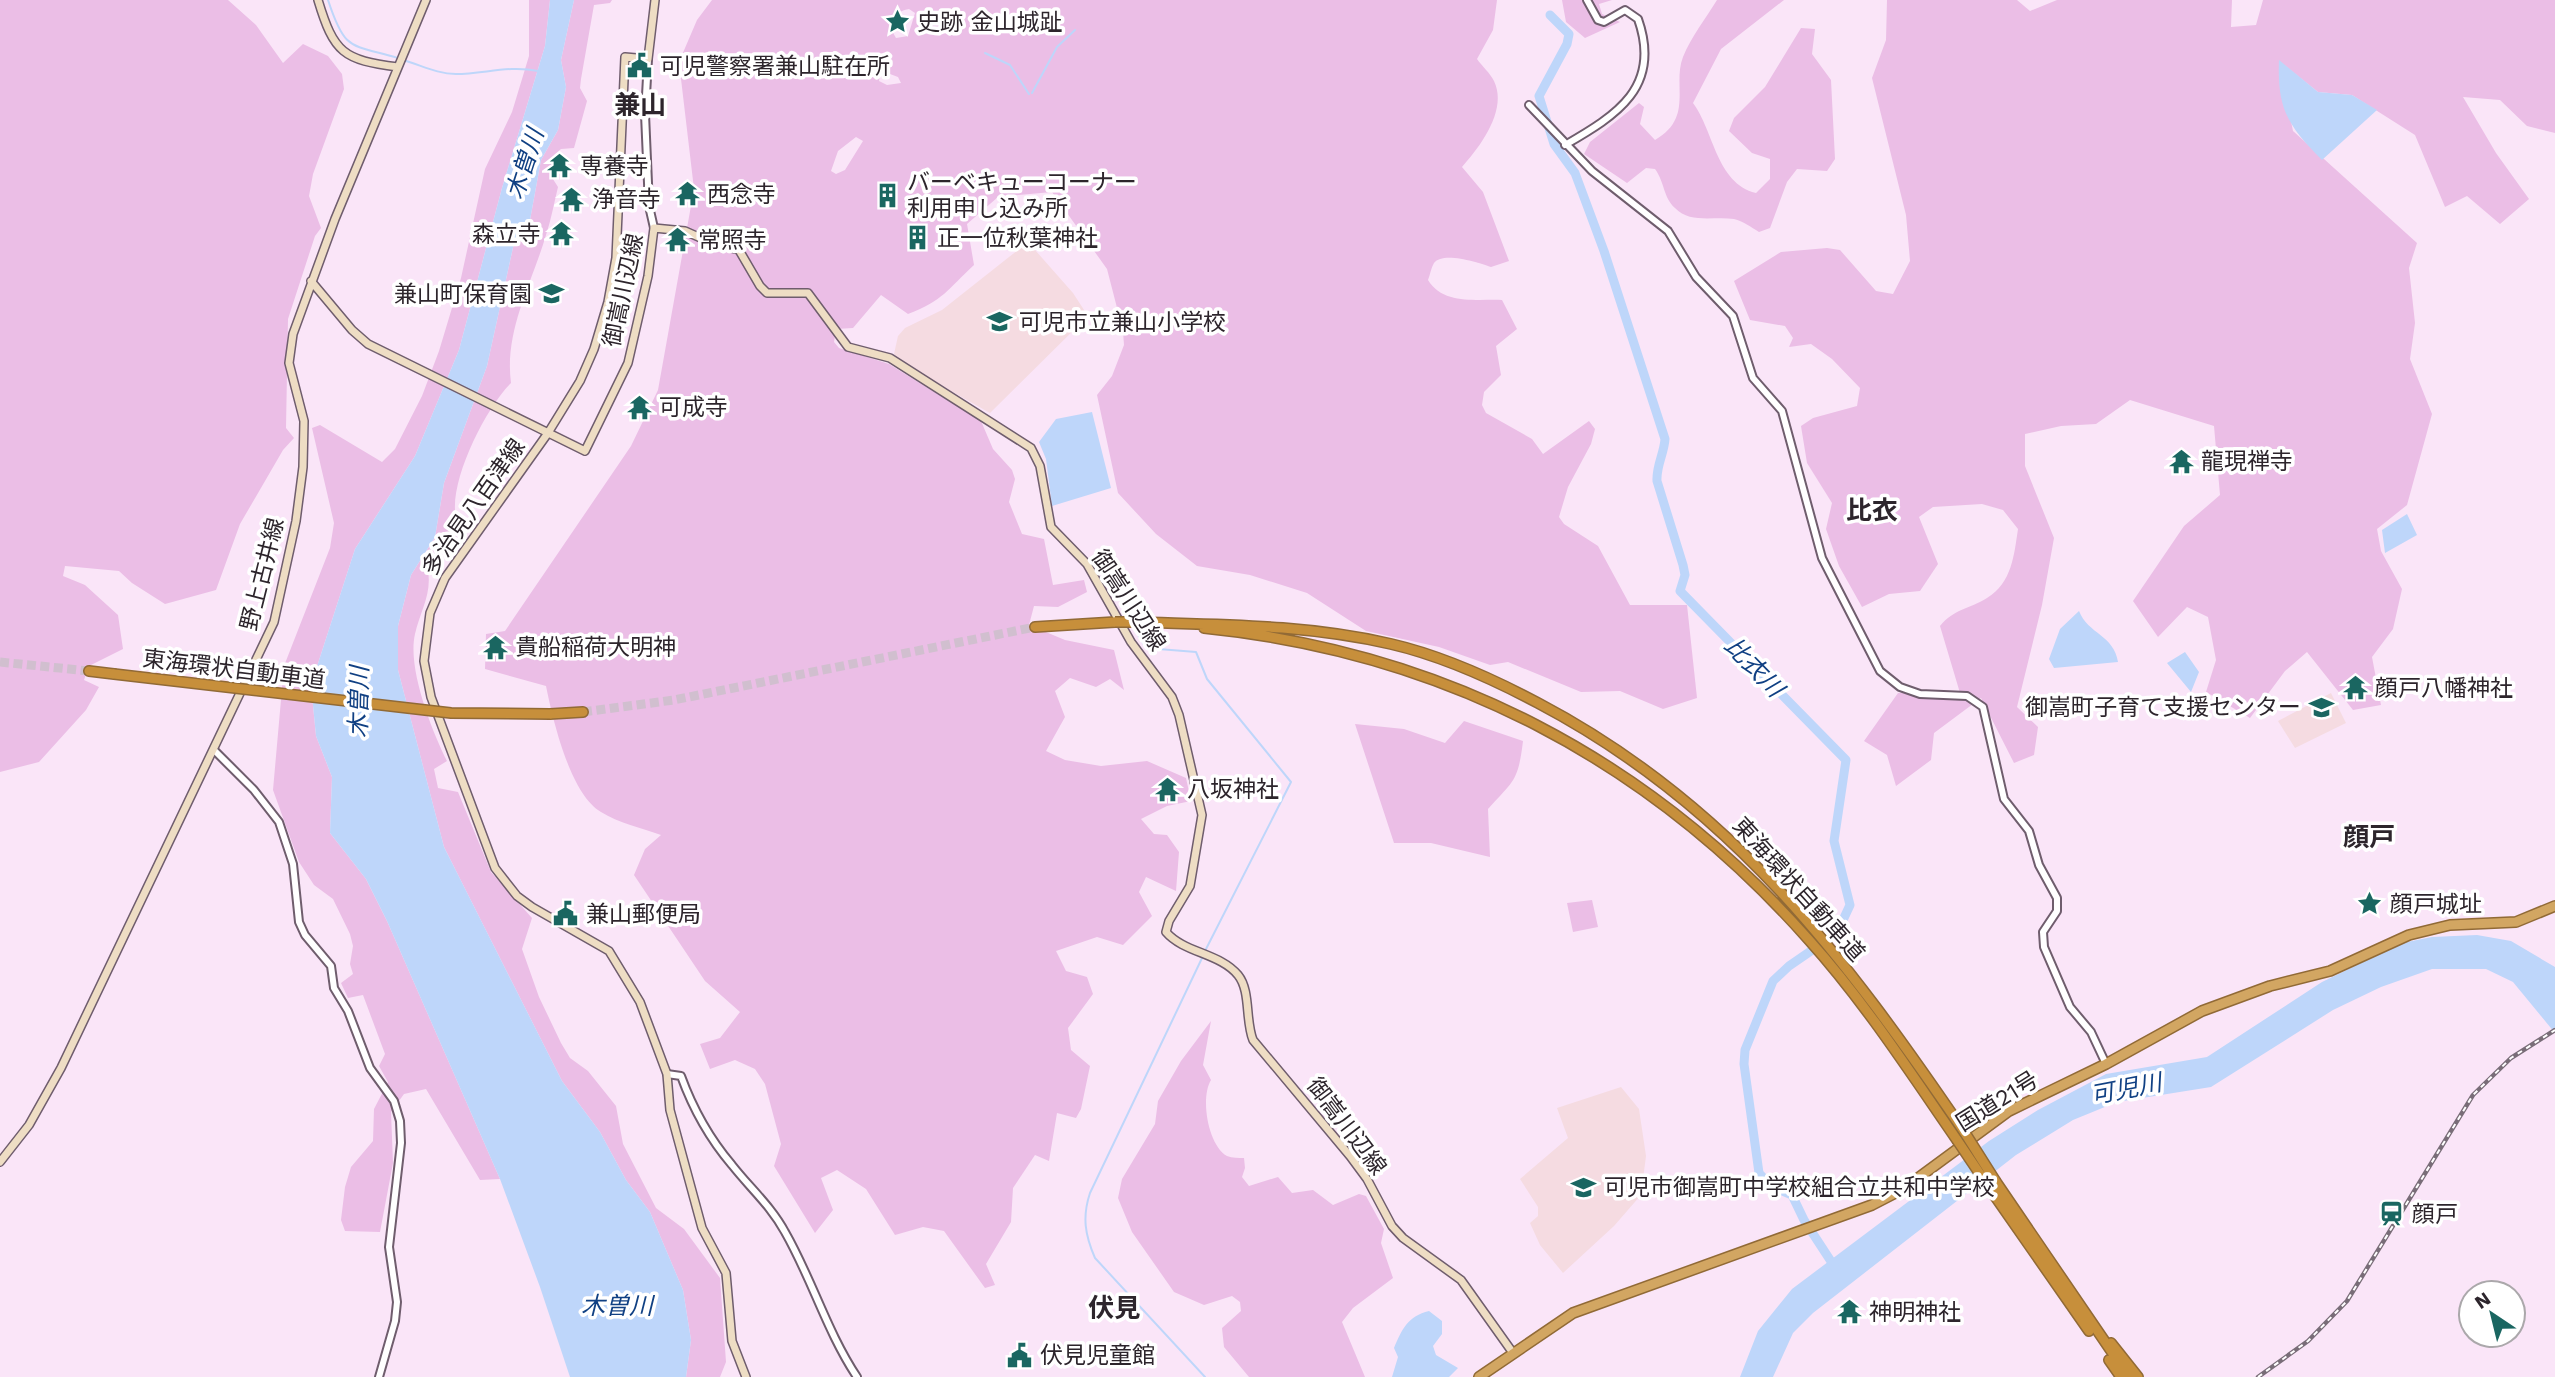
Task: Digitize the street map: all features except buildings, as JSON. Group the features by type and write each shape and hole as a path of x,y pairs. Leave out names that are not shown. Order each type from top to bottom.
{"highway":[{"name":"東海環状自動車道","path":"1035,627 1133,622 1233,623 1308,629 1423,653 1481,675 1555,712 1616,748 1706,816 1770,878 1820,933 1916,1061 1965,1133 1993,1186 2120,1377"},
{"name":"東海環状自動車道","path":"1157,623 1307,642 1359,654 1451,685 1513,712 1582,749 1689,824 1764,891 1821,954 2074,1295 2129,1377"},
{"name":"東海環状自動車道","path":"89,671 451,713 583,712"},
{"name":"国道21号","path":"1479,1377 1573,1313 1872,1205 1903,1189 2009,1111 2106,1064 2233,997 2330,971 2409,935 2450,925 2529,918 2555,906"},
{"path":"2074,1295 2138,1377"}],"main road":[{"path":"318,0 332,37 349,57 398,67"},
{"name":"野上古井線","path":"0,1162 29,1125 61,1068 268,638 296,521 303,467 304,421 291,374 290,351 312,281 426,0"},
{"path":"648,59 655,0"},
{"name":"多治見八百津線","path":"648,59 625,57 617,245 608,302 580,381 436,595 425,637 425,676 495,868 517,896 532,907 601,945 615,958 640,1002 667,1074 670,1110 687,1179 706,1238 726,1273 733,1341 746,1377"},
{"name":"御嵩川辺線","path":"312,281 345,323 368,344 585,451 628,363 639,319 654,228 673,228 739,250 767,293 808,293 848,347 890,358 1031,449 1040,466 1051,527 1087,564 1131,642 1162,681 1180,715 1202,816 1190,886 1169,921 1166,932 1237,975 1244,989 1248,1028 1253,1040 1350,1156 1367,1179 1392,1226 1403,1238 1461,1280 1513,1353"}],"street":[{"path":"1566,145 1614,116 1635,90 1643,70 1644,41 1638,19 1625,10 1604,22 1598,20 1587,0"},
{"path":"648,59 645,114 649,206 654,228"},
{"path":"1529,105 1592,171 1668,231 1696,277 1732,316 1753,378 1782,411 1822,558 1880,671 1910,691 1920,694 1967,696 1983,707 2004,799 2029,831 2039,865 2057,898 2057,911 2043,932 2044,947 2070,1007 2091,1032 2106,1064"},
{"path":"214,750 254,790 279,822 292,864 298,912 305,935 331,966 334,988 348,1011 370,1068 394,1101 400,1121 401,1143 389,1247 396,1312 379,1377"},
{"path":"667,1074 681,1076 694,1111 730,1163 773,1213 786,1233 841,1353 857,1377"}],"shaded area":[{"path":"0,0 228,0 256,25 283,63 303,44 328,56 342,74 344,89 313,174 309,196 321,228 315,236 288,319 286,428 294,438 283,450 240,524 216,590 165,604 132,583 119,571 65,566 63,576 85,585 118,615 123,649 89,666 84,680 99,687 86,710 39,762 0,772"},
{"path":"529,0 550,0 545,46 502,188 459,350 415,456 355,549 311,685 316,736 332,777 330,833 366,879 387,921 500,1179 480,1180 426,1089 404,1094 391,1112 393,1163 380,1232 345,1231 341,1220 345,1187 351,1167 373,1141 374,1109 388,1082 379,1066 385,1054 363,995 348,998 341,983 353,974 350,964 353,946 350,934 333,899 314,885 299,862 273,790 284,666 330,548 334,523 312,428 320,425 382,462 395,449 422,396 461,278 485,169 512,112 529,56"},
{"path":"574,0 612,0 610,3 594,5 580,88 587,101 574,148 561,149 554,155 551,176 558,187 548,229 515,326 510,364 511,383 491,408 473,442 459,478 455,510 466,535 451,553 442,550 428,571 427,595 413,648 422,699 447,761 434,769 438,788 458,792 491,872 532,918 522,949 539,997 561,1043 570,1058 588,1071 616,1106 623,1144 656,1208 684,1229 720,1278 726,1362 720,1377 686,1377 691,1340 683,1290 650,1212 626,1180 600,1132 562,1081 444,847 398,670 398,626 411,575 435,537 444,483 487,366 514,243 530,220 541,160 558,130 566,87 561,60"},
{"path":"712,0 1497,0 1493,30 1477,59 1494,81 1497,92 1495,116 1484,139 1462,167 1483,192 1509,261 1491,267 1445,258 1434,263 1428,280 1442,294 1451,297 1502,300 1517,329 1496,346 1501,375 1484,392 1482,405 1486,413 1532,439 1543,454 1589,421 1595,429 1591,444 1568,487 1559,517 1564,524 1598,546 1630,605 1687,605 1697,698 1663,709 1620,691 1581,692 1508,662 1490,665 1439,647 1366,631 1307,593 1250,575 1197,566 1156,534 1118,493 1097,395 1112,376 1124,345 1123,331 1107,269 1052,192 998,197 967,224 974,265 930,304 908,314 881,295 853,328 836,329 834,342 839,348 889,364 981,421 993,449 1012,470 1015,479 1009,502 1022,534 1044,539 1053,585 1084,580 1087,592 1058,607 1034,606 1029,625 1065,640 1114,650 1124,690 1110,679 1096,687 1070,678 1055,691 1065,717 1046,751 1065,760 1101,766 1147,761 1186,778 1191,801 1167,806 1141,819 1154,834 1167,835 1179,852 1176,891 1146,877 1139,892 1152,916 1123,945 1097,937 1056,951 1066,971 1087,977 1093,994 1068,1028 1071,1050 1090,1066 1081,1109 1076,1118 1057,1113 1049,1161 1035,1155 1013,1188 1011,1222 986,1264 995,1285 985,1288 944,1231 923,1227 895,1235 866,1189 837,1170 821,1178 833,1210 815,1233 774,1166 781,1144 765,1084 755,1069 735,1060 710,1069 700,1044 720,1038 740,1012 705,981 634,875 645,849 661,835 615,819 590,803 580,790 564,755 546,686 485,669 486,634 505,631 631,446 658,390 694,189 679,62 697,20","holes":["909,9 915,13 908,36 896,38 892,31 894,19","880,75 898,77 901,83 887,85 879,81","856,137 863,141 845,170 836,174 831,171 838,151"]},
{"path":"1562,0 1612,0 1599,4 1602,14 1620,22 1585,38 1566,22"},
{"path":"1717,0 1784,0 1721,49 1693,103 1724,168 1732,179 1743,187 1756,193 1770,179 1770,159 1752,153 1729,131 1734,118 1765,87 1801,28 1815,29 1812,54 1831,80 1835,159 1827,171 1797,169 1787,182 1770,228 1759,232 1734,219 1695,218 1681,213 1668,199 1655,169 1646,168 1627,183 1584,154 1590,142 1639,103 1644,107 1640,124 1655,140 1667,131 1678,111 1683,57"},
{"path":"1887,0 2017,0 2030,11 2057,0 2232,0 2231,27 2256,25 2263,0 2555,0 2555,133 2527,126 2500,100 2463,97 2496,153 2529,199 2500,224 2467,196 2445,207 2415,135 2352,95 2318,92 2279,61 2293,131 2417,243 2409,268 2415,323 2410,359 2432,414 2407,505 2377,529 2381,551 2402,589 2393,629 2372,657 2381,705 2353,710 2307,652 2285,671 2250,718 2206,692 2216,660 2208,617 2187,607 2158,637 2133,601 2184,526 2220,495 2214,426 2130,400 2096,424 2061,426 2025,434 2025,466 2054,538 2042,605 2017,707 2038,727 2034,755 2014,763 1981,698 1934,733 1931,760 1896,786 1887,755 1864,741 1898,693 1960,693 1940,626 1956,613 1987,598 2002,585 2010,568 2018,529 2003,510 1982,504 1933,507 1919,517 1938,564 1920,591 1889,594 1862,607 1839,566 1826,529 1832,503 1807,463 1801,426 1813,418 1857,406 1860,388 1832,359 1811,344 1789,347 1793,338 1785,326 1750,320 1734,281 1781,252 1827,248 1840,250 1876,291 1893,294 1910,261 1906,215 1872,78 1886,40"},
{"name":"可児市立兼山小学校","path":"1028,242 1073,293 1088,316 990,413 896,360 894,354 898,336 905,328 942,310"},
{"name":"御嵩町子育て支援センター","path":"2331,693 2346,723 2295,748 2278,721"},
{"path":"1464,721 1523,741 1517,773 1488,809 1490,857 1431,843 1394,843 1355,724 1404,729 1445,743"},
{"path":"1592,900 1598,927 1573,932 1567,903"},
{"path":"1211,1021 1203,1065 1211,1080 1206,1098 1208,1121 1220,1150 1229,1157 1244,1158 1242,1177 1249,1186 1278,1177 1292,1193 1313,1190 1333,1205 1359,1194 1366,1196 1384,1229 1381,1243 1393,1278 1353,1308 1342,1322 1365,1377 1249,1377 1224,1347 1222,1328 1241,1311 1240,1302 1232,1296 1204,1305 1174,1292 1132,1232 1118,1198 1122,1179 1155,1124 1158,1101 1181,1061"},
{"name":"可児市御嵩町中学校組合立共和中学校","path":"1621,1087 1639,1109 1646,1156 1641,1195 1614,1226 1563,1273 1540,1245 1530,1223 1538,1216 1538,1207 1520,1179 1568,1138 1557,1108"}],"water":[{"name":"木曽川","path":"550,0 574,0 561,60 566,87 558,130 541,160 530,220 514,243 487,366 444,483 435,537 411,575 398,626 398,670 444,847 562,1081 600,1132 626,1180 650,1212 683,1290 691,1340 686,1377 570,1377 500,1179 387,921 366,879 330,833 332,777 316,736 311,685 355,549 415,456 459,350 502,188 545,46"},
{"path":"2279,60 2318,92 2352,95 2377,110 2322,160 2301,137 2287,116 2280,92"},
{"path":"1092,412 1111,488 1052,506 1046,459 1039,442 1056,419"},
{"path":"2407,514 2417,535 2385,553 2382,530"},
{"path":"2079,611 2088,625 2111,646 2118,662 2054,668 2049,659 2060,629"},
{"path":"2185,652 2199,672 2191,692 2167,663"},
{"name":"可児川","path":"2477,935 2511,941 2555,967 2555,1033 2513,982 2486,969 2432,969 2381,987 2333,1010 2211,1087 2117,1102 2073,1120 2016,1155 1813,1313 1793,1333 1773,1377 1740,1377 1758,1331 1792,1289 1989,1141 2038,1110 2106,1074 2207,1057 2322,982 2402,943 2432,937"},
{"path":"1429,1311 1442,1321 1442,1334 1433,1346 1436,1355 1458,1368 1449,1377 1392,1377 1398,1357 1394,1348 1403,1329 1416,1316"}],"waterway":[{"path":"328,0 339,29 351,43 398,58"},
{"name":"比衣川","path":"1550,15 1569,34 1567,44 1539,96 1554,144 1575,173 1604,251 1665,439 1657,481 1683,565 1685,575 1680,591 1846,760 1834,841 1850,905 1837,933 1789,966 1773,981 1745,1050 1744,1064 1759,1173 1771,1186 1792,1195 1804,1220 1836,1269"},
{"path":"1032,93 1057,47 1075,30"},
{"path":"985,53 1010,65 1029,94"},
{"path":"403,60 449,74 507,69 538,71"},
{"path":"1132,625 1146,648 1196,652 1207,679 1291,782 1205,951"},
{"path":"1203,956 1090,1193 1085,1218 1095,1258 1205,1377"}],"tunnel":[{"path":"583,712 674,700 1035,627"},
{"path":"0,662 89,671"}],"railway":[{"path":"2258,1377 2308,1341 2347,1301 2473,1095 2511,1058 2555,1030"}],"place":[{"name":"史跡 金山城趾","path":"897,22"},
{"name":"可児警察署兼山駐在所","path":"640,66"},
{"name":"専養寺","path":"560,166"},
{"name":"西念寺","path":"687,194"},
{"name":"バーベキューコーナー 利用申し込み所","path":"887,195"},
{"name":"浄音寺","path":"572,199"},
{"name":"森立寺","path":"561,234"},
{"name":"正一位秋葉神社","path":"917,238"},
{"name":"常照寺","path":"678,240"},
{"name":"兼山町保育園","path":"552,294"},
{"name":"可児市立兼山小学校","path":"999,322"},
{"name":"可成寺","path":"639,407"},
{"name":"龍現禅寺","path":"2181,461"},
{"name":"貴船稲荷大明神","path":"495,647"},
{"name":"顔戸八幡神社","path":"2355,688"},
{"name":"御嵩町子育て支援センター","path":"2321,707"},
{"name":"八坂神社","path":"1167,789"},
{"name":"顔戸城址","path":"2370,904"},
{"name":"兼山郵便局","path":"566,914"},
{"name":"可児市御嵩町中学校組合立共和中学校","path":"1584,1187"},
{"name":"顔戸","path":"2392,1214"},
{"name":"神明神社","path":"1849,1312"},
{"name":"伏見児童館","path":"1020,1355"}],"district":[{"name":"兼山","path":"640,105"},
{"name":"比衣","path":"1872,510"},
{"name":"顔戸","path":"2369,837"},
{"name":"伏見","path":"1114,1308"}]}
